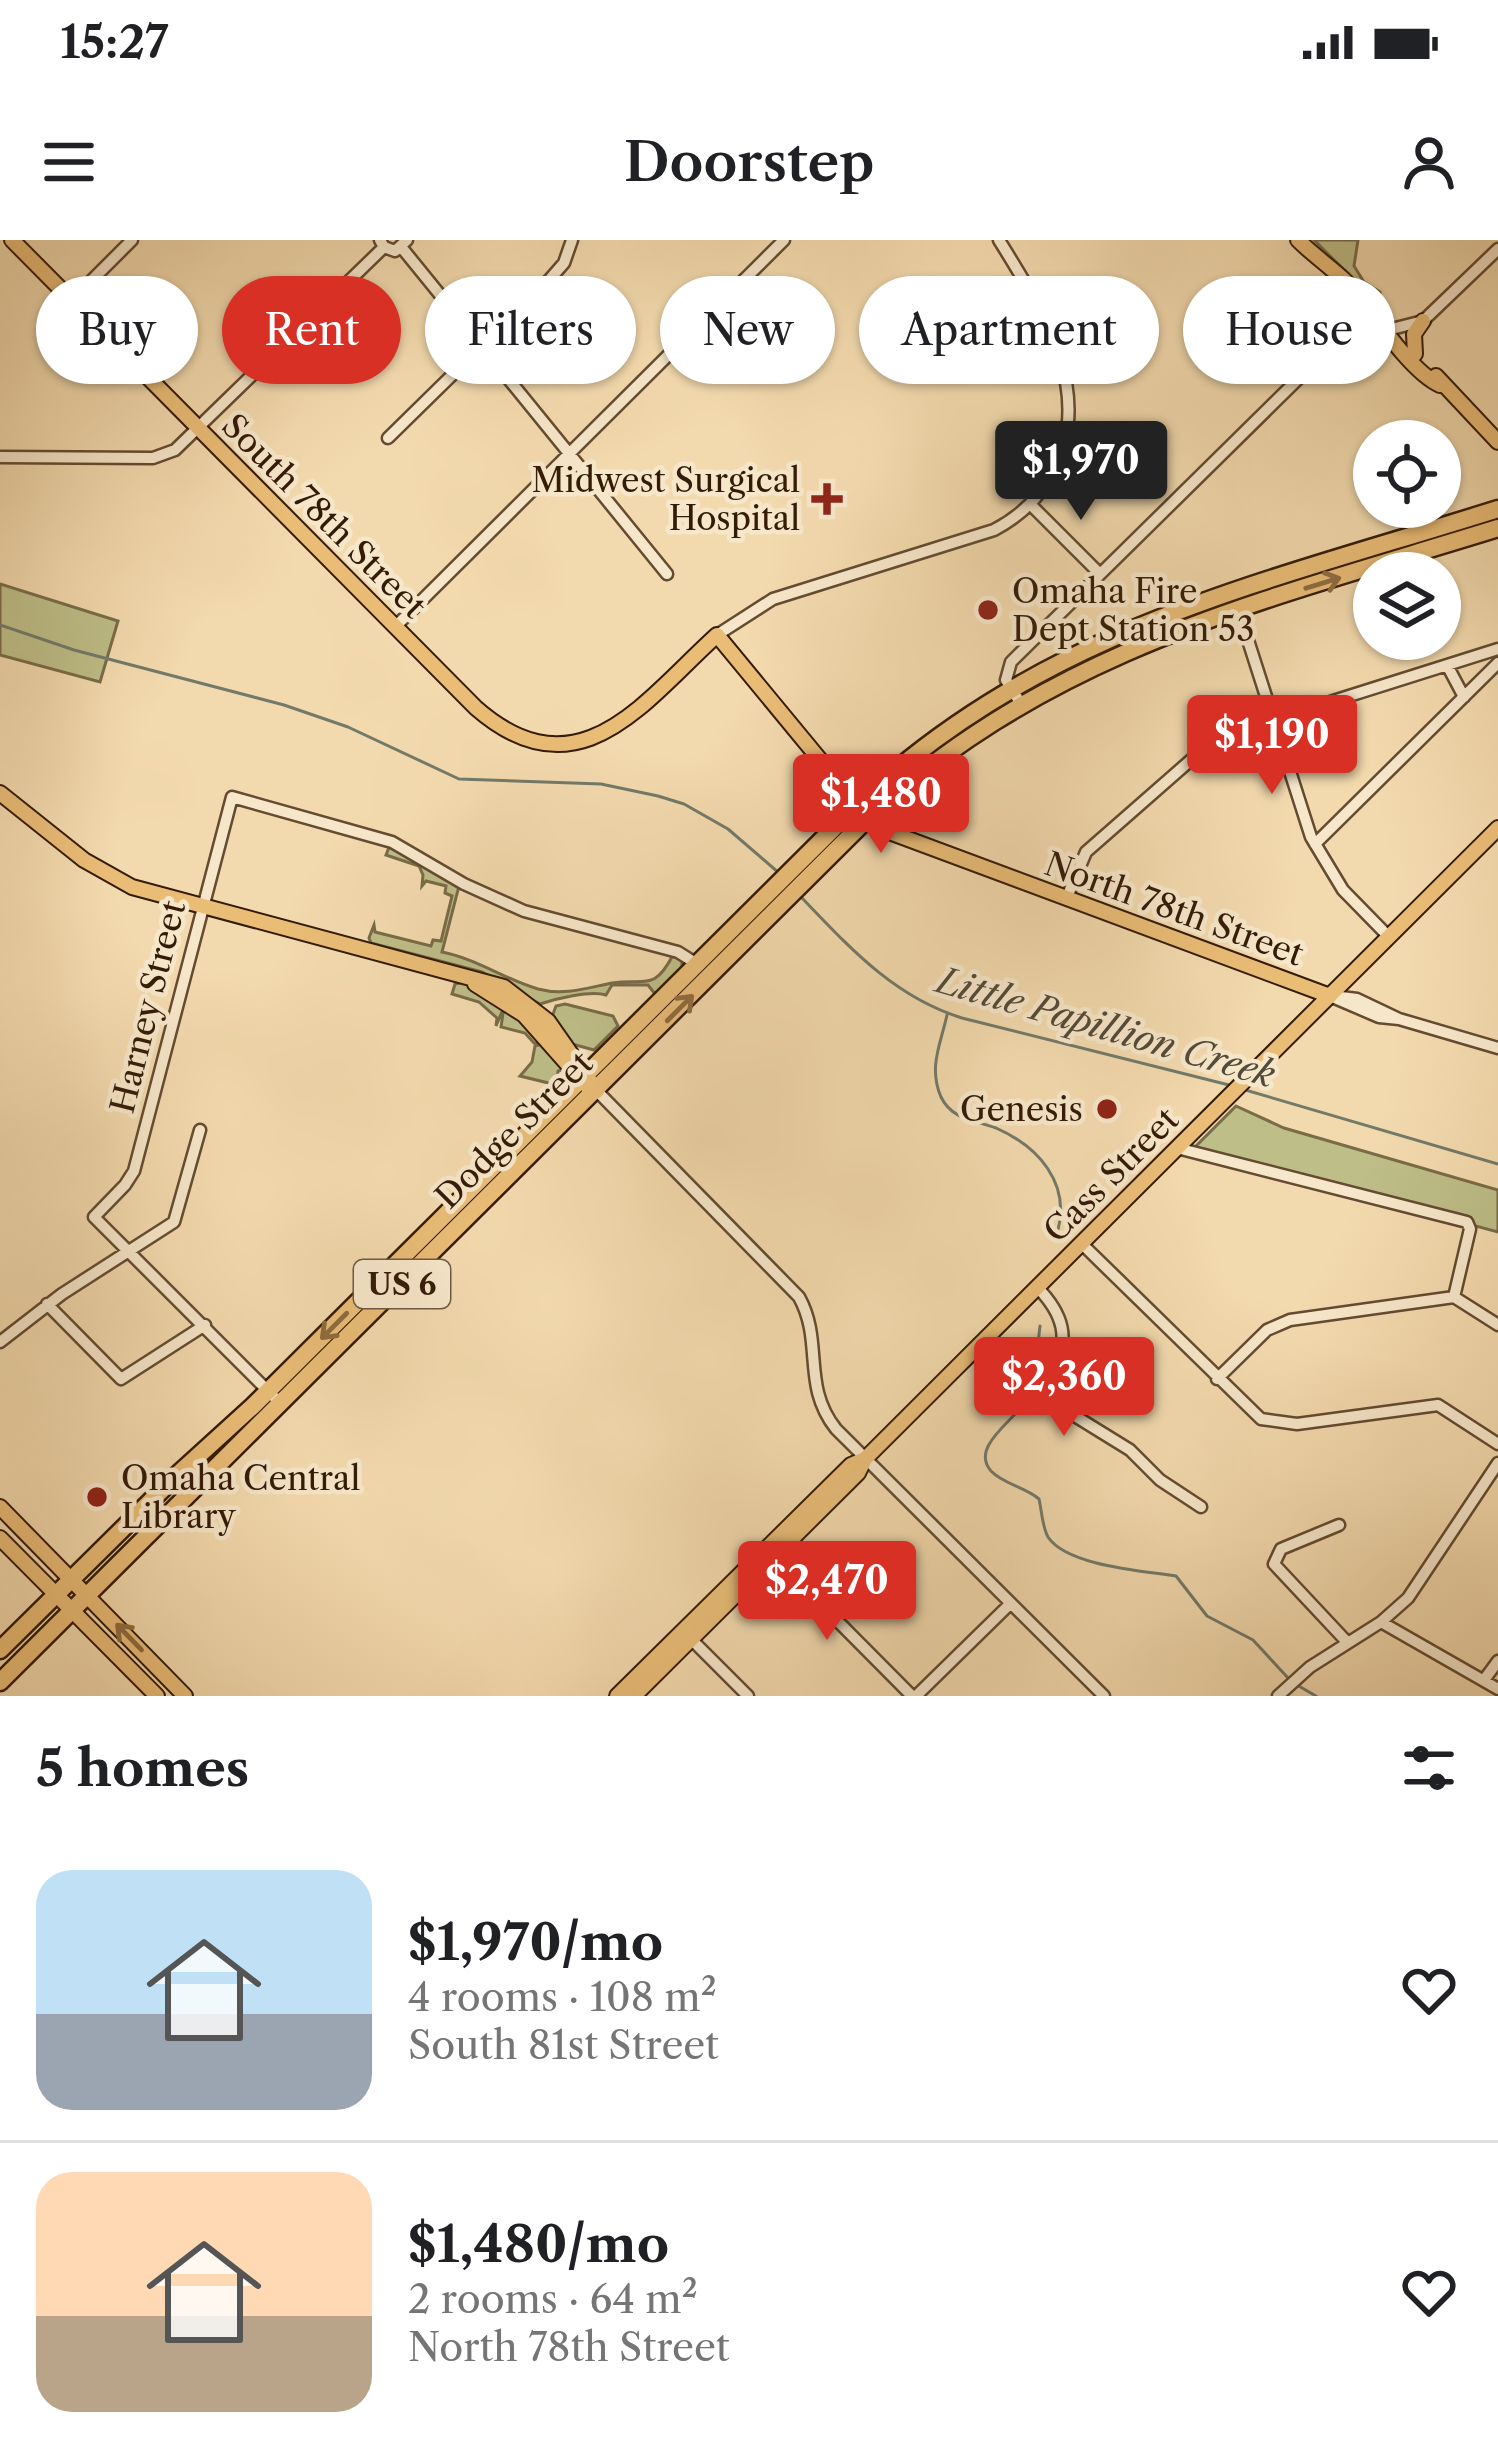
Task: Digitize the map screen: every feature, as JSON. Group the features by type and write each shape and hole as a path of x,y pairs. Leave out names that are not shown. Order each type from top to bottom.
{"highway":[{"name":"US 6","path":"1016,696 1081,650 1161,616 1498,509"},
{"name":"US 6","path":"1016,696 1238,609 1498,528"},
{"name":"Dodge Street","path":"0,1650 597,1090 862,812 1016,696"},
{"name":"Dodge Street","path":"0,1682 584,1076 697,964 773,901"}],"main road":[{"name":"South 78th Street","path":"12,240 48,276"},
{"path":"1298,240 1335,276"},
{"path":"1415,353 1414,334 1423,321"},
{"path":"1395,337 1415,353 1440,385"},
{"path":"1395,341 1414,365 1498,442"},
{"name":"South 78th Street","path":"155,384 498,725 546,742 578,741 608,732 633,715 717,635"},
{"path":"717,635 862,812"},
{"path":"0,793 104,873 142,891 449,970 524,1015 597,1090"},
{"name":"North 78th Street","path":"862,812 893,834 1330,996"},
{"name":"Cass Street","path":"617,1696 775,1558 865,1459 1497,832"},
{"name":"Cass Street","path":"634,1696 851,1465 865,1459"},
{"path":"0,1507 185,1696"},
{"path":"0,1538 157,1696"}],"street":[{"path":"96,276 132,240"},
{"path":"551,276 564,263 572,240"},
{"path":"395,627 784,240"},
{"path":"717,635 773,599 994,530 1030,504 1061,456 1069,426 1069,396 1045,319 999,240"},
{"path":"1395,334 1423,321 1498,249 1490,240"},
{"path":"0,458 154,458 181,446 200,429 382,243 391,251 404,244 428,276"},
{"path":"388,438 441,384"},
{"path":"511,384 667,574"},
{"path":"1016,696 1029,645 1293,384"},
{"path":"1030,504 1100,574"},
{"path":"1238,609 1315,844 1343,890 1389,937"},
{"path":"1067,897 1086,852 1216,738 1498,649"},
{"path":"1315,844 1498,663"},
{"path":"1447,665 1464,697"},
{"name":"Harney Street","path":"126,1251 94,1217 134,1171 232,797 376,836 524,911 678,952 697,964"},
{"path":"1330,996 1382,1018 1498,1048"},
{"path":"597,1090 799,1297 810,1324 819,1404 836,1429 1104,1696"},
{"path":"0,1342 47,1304 174,1222 200,1130"},
{"path":"1177,1148 1462,1220 1470,1229 1454,1297"},
{"path":"1081,1244 1254,1414 1272,1423 1297,1424 1438,1405 1498,1444"},
{"path":"126,1251 274,1397"},
{"path":"103,1268 124,1264 145,1269"},
{"path":"1037,1287 1062,1324 1058,1393 1062,1408 1130,1450 1160,1480 1201,1507"},
{"path":"1217,1378 1267,1330 1282,1322 1454,1297 1498,1325"},
{"path":"47,1304 121,1379 206,1325"},
{"path":"1282,1693 1302,1673 1381,1622 1428,1573 1498,1463"},
{"path":"1339,1525 1289,1544 1275,1556 1274,1564 1347,1642"},
{"path":"775,1558 914,1696 1010,1604"},
{"path":"1381,1622 1498,1689"},
{"path":"687,1636 748,1696"},
{"path":"1484,1681 1498,1660"}],"green space":[{"path":"1314,240 1358,240 1354,266 1360,276 1350,276"},
{"path":"0,584 118,621 100,682 0,655"},
{"path":"390,845 459,886 442,952 557,992 612,983 648,981 660,974 673,955 685,965 655,994 648,985 612,985 606,995 582,994 540,1004 482,972 371,943 374,925 375,932 431,946 433,940 441,941 452,896 445,893 446,886 426,881 422,886 419,866 386,855"},
{"path":"465,982 517,1013 564,1069 558,1071 557,1085 520,1076 532,1062 535,1046 542,1044 525,1033 501,1027 504,1007 496,1026 497,1018 479,1002 452,994 455,984"},
{"path":"556,1006 613,1016 618,1026 594,1050 572,1044 552,1017"},
{"path":"1236,1106 1284,1128 1498,1190 1498,1232 1192,1150"}],"waterway":[{"name":"Little Papillion Creek","path":"0,625 74,650 284,705 348,727 459,779 601,784 684,804 728,829 779,873"},
{"name":"Little Papillion Creek","path":"802,898 874,969 938,1009 1233,1086"},
{"path":"947,1015 936,1065 941,1097 958,1115 1012,1136 1038,1156 1055,1182 1061,1213 1058,1230"},
{"name":"Little Papillion Creek","path":"1242,1089 1498,1164"},
{"path":"1040,1326 1026,1400 986,1452 991,1471 1039,1499 1046,1533 1058,1547 1107,1566 1176,1576 1207,1616 1253,1640 1289,1679"},
{"path":"1297,1685 1316,1696"}],"place":[{"name":"Midwest Surgical Hospital","path":"827,499"},
{"name":"Omaha Fire Dept Station 53","path":"988,610"},
{"name":"Genesis","path":"1107,1109"},
{"name":"Omaha Central Library","path":"97,1497"}]}
